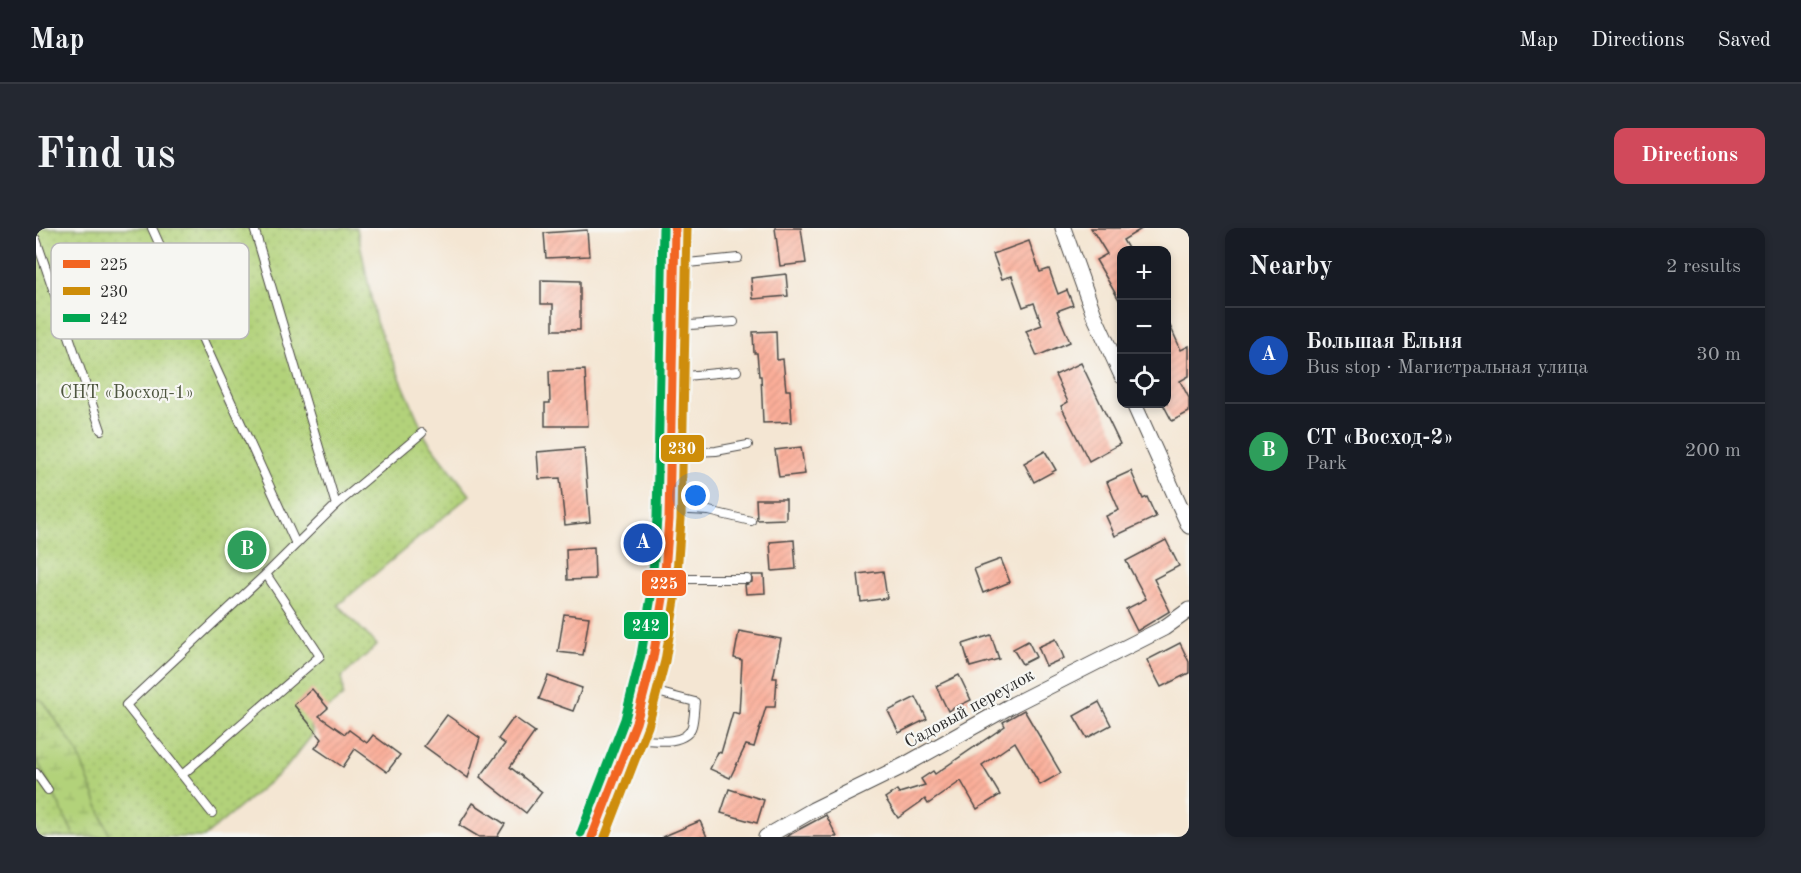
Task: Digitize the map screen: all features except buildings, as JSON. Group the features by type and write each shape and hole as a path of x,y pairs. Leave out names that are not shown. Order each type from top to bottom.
{"main road":[{"path":"592,837 630,739 645,689 653,658 665,579 669,509 675,228"}],"street":[{"path":"1063,228 1094,315 1117,365"},
{"path":"1136,408 1189,526"},
{"name":"Садовый переулок","path":"766,837 813,810 903,766 1014,704 1164,628 1189,610"}],"lane":[{"path":"152,228 159,243"},
{"path":"254,228 336,505"},
{"path":"36,239 51,284"},
{"path":"675,264 738,258"},
{"path":"673,326 734,322"},
{"path":"70,339 100,430"},
{"path":"203,339 296,544"},
{"path":"672,377 737,371"},
{"path":"212,813 126,705 336,505 422,433"},
{"path":"670,453 716,451 748,445"},
{"path":"669,509 709,511 751,521"},
{"path":"182,775 320,656 266,574"},
{"path":"665,579 747,579"},
{"path":"630,739 675,740 686,736 691,729 695,702 645,689"},
{"path":"36,773 48,790"}],"green space":[{"name":"СНТ «Восход-1»","path":"36,228 357,228 376,322 426,438 470,495 338,605 377,645 342,677 343,696 310,722 313,734 286,768 204,837 36,837"},
{"path":"36,698 43,701 77,751 110,837 75,837 36,758"}],"transit line":[{"name":"242","path":"581,833 625,719 641,655 651,597 657,518 663,228"},
{"name":"225","path":"592,837 636,723 653,658 663,598 669,519 675,228"},
{"name":"230","path":"605,837 648,726 665,661 675,600 681,519 687,228"}],"place":[{"name":"Большая Ельня","path":"643,543"},
{"name":"СТ «Восход-2»","path":"247,550"}]}
